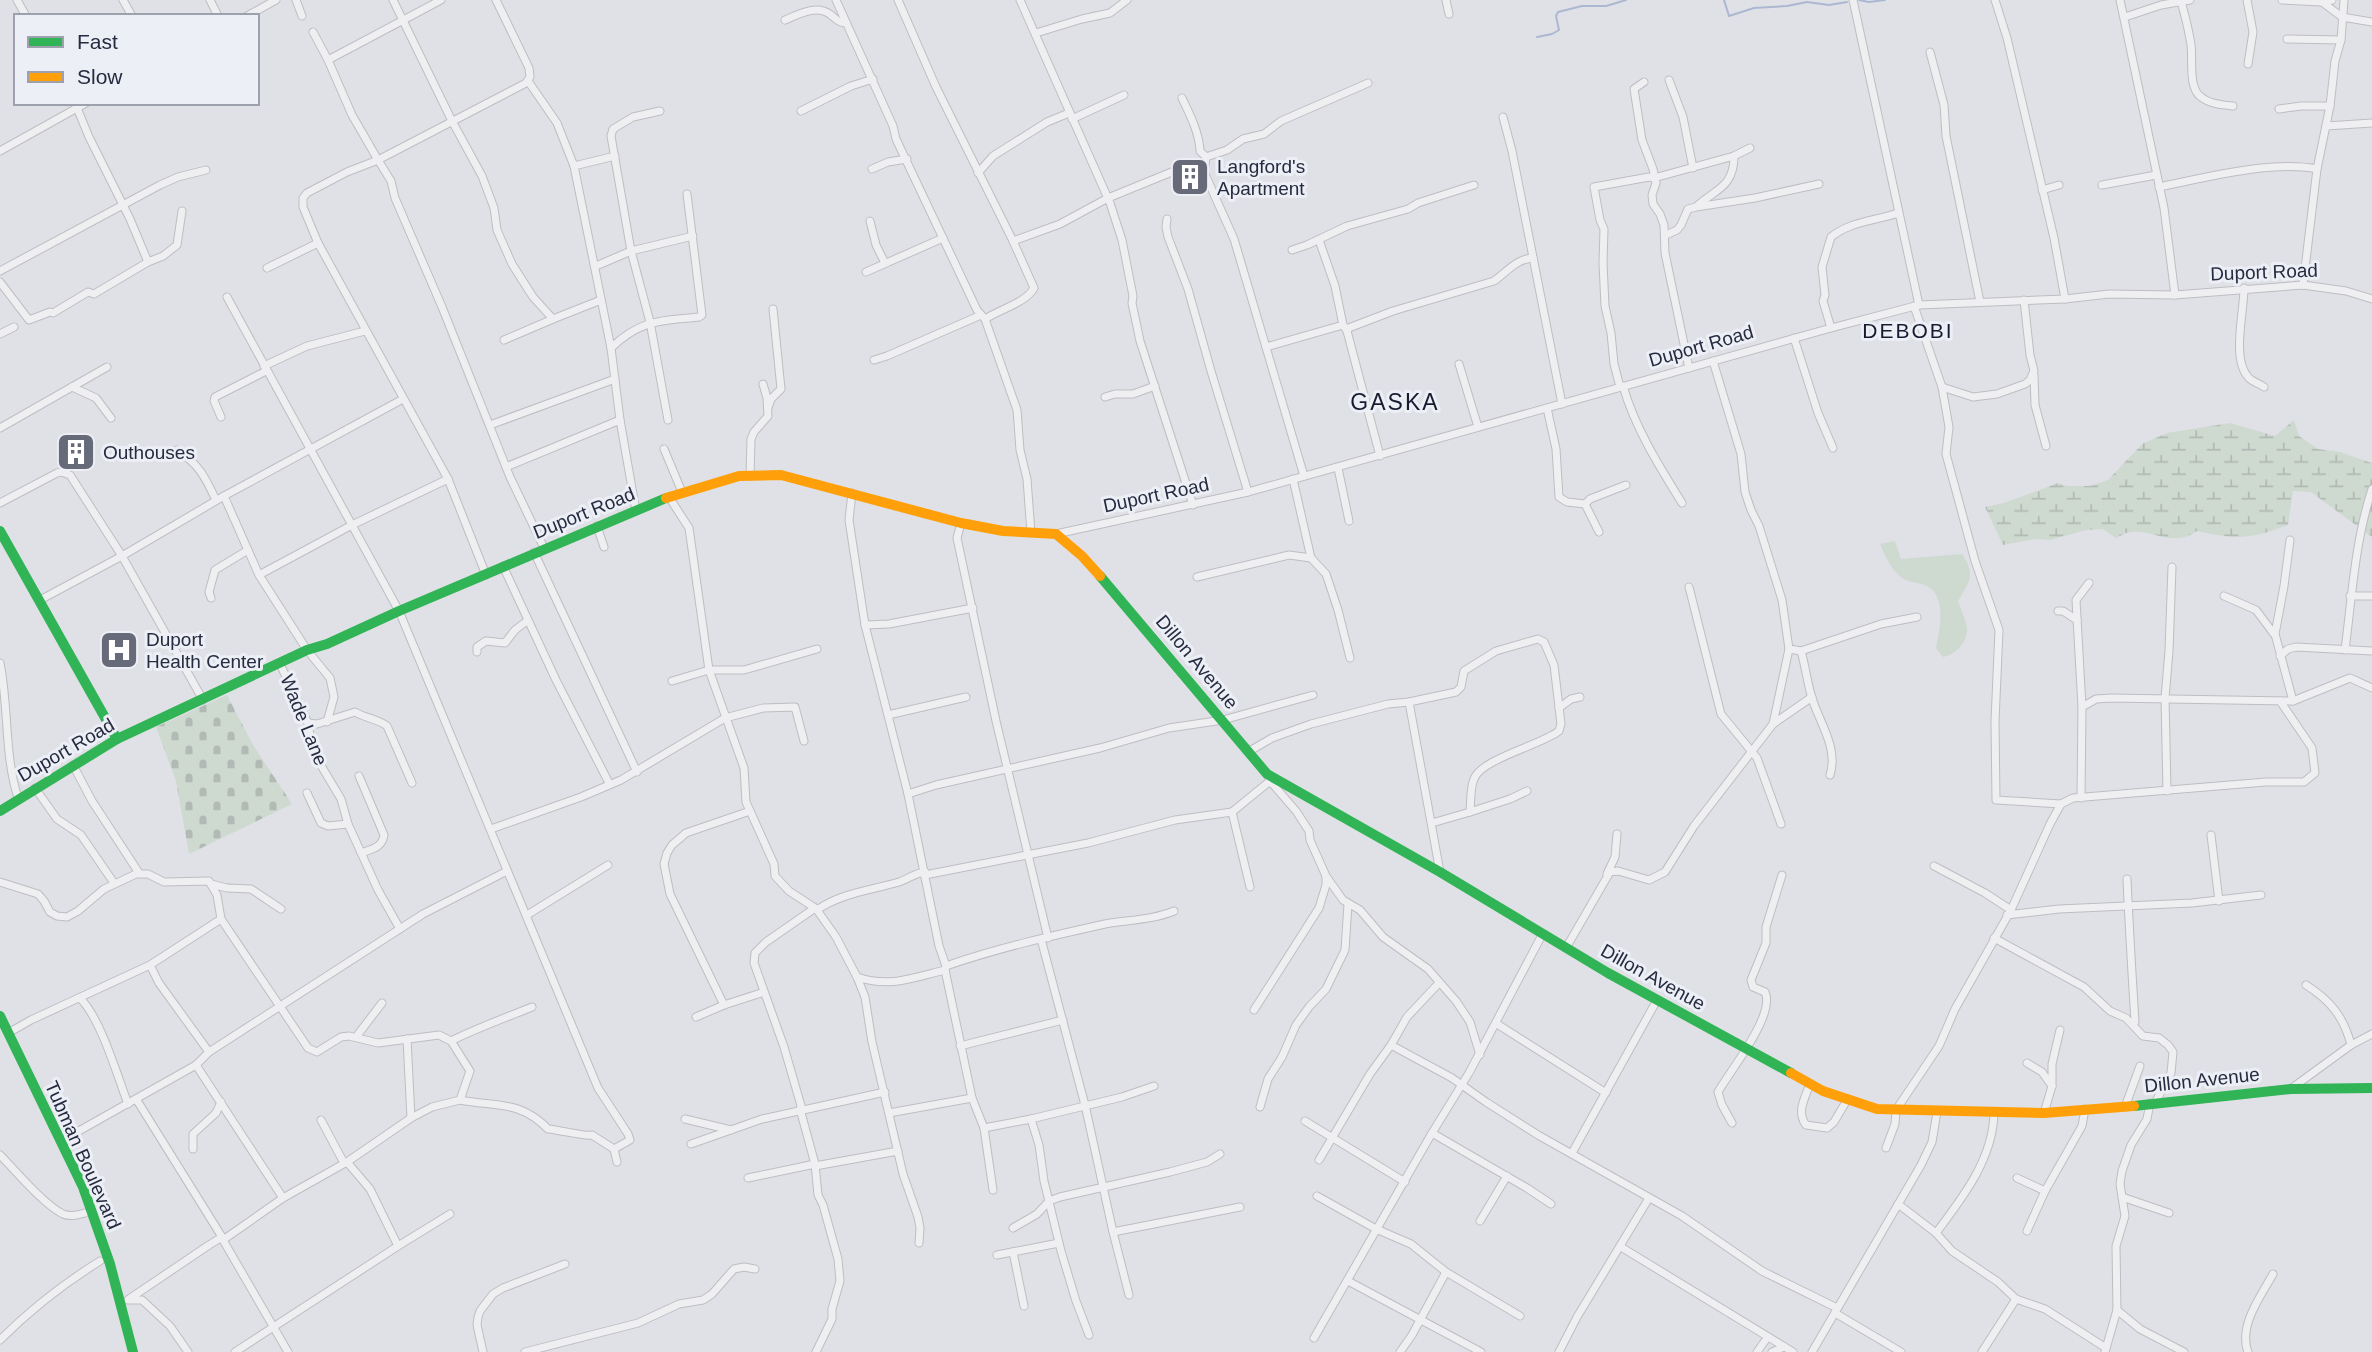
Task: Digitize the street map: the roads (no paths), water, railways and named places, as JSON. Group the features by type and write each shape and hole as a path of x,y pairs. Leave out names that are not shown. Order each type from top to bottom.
{"main road":[{"name":"Duport Road","path":"0,811 117,739 307,650 327,644 636,510 729,478 781,475 961,523 1003,531 1056,534"},
{"path":"0,531 117,739"},
{"name":"Dillon Avenue","path":"1056,534 1071,545 1101,577 1269,777 1440,872 1542,935 1657,1000 1810,1084 1847,1100 1877,1109 2044,1113 2291,1089 2372,1088"},
{"name":"Tubman Boulevard","path":"0,1016 4,1034 85,1213 124,1352"},
{"name":"Tubman Boulevard","path":"4,1034 61,1141 92,1210 125,1301 132,1352"}],"street":[{"path":"251,14 276,0"},
{"path":"296,0 302,16"},
{"path":"393,0 482,176 494,208 497,230 512,264 533,297 553,319"},
{"path":"328,60 441,0"},
{"path":"486,575 448,479 318,243 303,207 303,198 307,193 347,172 378,160 526,83 530,77 529,68 496,0"},
{"path":"836,0 893,125 896,139 983,317 1017,410 1031,533"},
{"path":"874,360 983,317 1025,297 1034,288 936,87 899,2 909,0"},
{"path":"1020,0 1108,198 1122,240 1134,316 1194,505"},
{"path":"1036,33 1110,13 1127,0"},
{"path":"1446,0 1450,14"},
{"path":"1853,0 1916,306 1942,387 1950,427 1947,454 1975,561 1999,629 1995,721 1996,800 2061,804 2073,798 2266,782 2300,784 2315,773 2312,748 2280,701"},
{"path":"1995,0 2007,38 2054,238 2065,299"},
{"path":"2120,0 2159,187 2175,295"},
{"path":"2248,64 2253,32 2245,0 2254,0"},
{"path":"2282,0 2332,0"},
{"path":"2303,285 2317,169 2341,40 2344,0"},
{"path":"2125,17 2161,5 2186,1 2190,62 2195,89 2200,97 2214,103 2233,106"},
{"path":"2322,2 2342,17 2372,22"},
{"path":"785,20 811,10 829,13 839,22 846,23"},
{"path":"313,32 352,115 391,181 395,198 427,270 506,467 544,548"},
{"path":"2287,38 2341,40"},
{"path":"1930,52 1944,105 1946,136 1980,302"},
{"path":"801,111 851,86 873,79"},
{"path":"1669,80 1683,117 1693,168"},
{"path":"526,83 528,81 556,122 574,166 611,348 636,510"},
{"path":"1644,82 1634,89 1642,140 1656,183 1652,195 1653,204 1660,214 1666,235 1665,253 1689,368"},
{"path":"1206,156 1227,149 1243,139 1264,134 1281,121 1368,83"},
{"path":"978,173 993,156 1047,122 1124,95"},
{"path":"1182,98 1190,114 1200,151 1206,156"},
{"path":"0,151 77,106 148,262"},
{"path":"2279,109 2330,106"},
{"path":"660,111 633,117 613,129 611,136 631,251 650,322 667,420"},
{"path":"1503,117 1562,404"},
{"path":"2326,126 2372,123"},
{"path":"1682,503 1654,459 1633,418 1614,364 1605,306 1604,229 1594,187 1654,178 1734,156 1750,148"},
{"path":"574,166 615,156"},
{"path":"1206,156 1204,172 1216,204 1234,239 1304,476"},
{"path":"1666,235 1677,230 1688,209 1720,191 1732,171 1734,156"},
{"path":"872,169 888,162 907,159"},
{"path":"1013,241 1060,224 1108,198 1184,167 1192,166 1204,172"},
{"path":"2159,187 2269,168 2295,166 2317,169"},
{"path":"0,271 124,206 135,197 178,177 206,170"},
{"path":"2102,185 2156,175"},
{"path":"1696,206 1819,184"},
{"path":"1292,250 1346,226 1408,209 1418,203 1474,185"},
{"path":"2042,190 2059,185"},
{"path":"1720,191 1729,201"},
{"path":"611,348 629,333 650,322 702,315 687,194"},
{"path":"0,282 29,320 53,313 88,292 94,294 163,256 177,244 182,211"},
{"path":"1831,328 1822,300 1825,295 1822,267 1831,237 1859,222 1879,220 1898,213"},
{"path":"1167,219 1168,237 1188,289 1248,492"},
{"path":"870,221 876,245 885,263"},
{"path":"596,266 631,251 693,236"},
{"path":"866,272 943,237"},
{"path":"1319,240 1335,286 1380,456"},
{"path":"267,268 318,243"},
{"path":"1265,347 1345,327 1494,281 1519,262 1533,258"},
{"name":"Duport Road","path":"1056,534 1248,492 1916,306 2065,299 2109,294 2175,295 2303,285 2346,291 2372,299"},
{"path":"2244,288 2239,352 2241,364 2249,379 2264,387"},
{"path":"227,297 399,611 598,1088 630,1140 614,1149"},
{"path":"504,340 601,300"},
{"path":"2024,300 2034,371 2035,405 2046,446"},
{"path":"768,408 771,399 781,389 773,309"},
{"path":"0,334 14,327"},
{"path":"221,417 214,401 215,397 307,346 365,331"},
{"path":"1794,338 1818,413 1833,447"},
{"path":"1713,361 1741,454 1745,492 1759,526 1782,600 1789,649 1773,724"},
{"path":"1458,364 1478,428"},
{"path":"0,428 107,367"},
{"path":"1942,387 1973,397 1997,394 2025,384 2034,371"},
{"path":"490,425 615,379"},
{"path":"750,476 751,439 768,416 763,384"},
{"path":"1105,397 1133,394 1155,386"},
{"path":"72,387 96,398 111,418"},
{"path":"40,600 122,556 216,500 403,399"},
{"path":"1547,408 1556,449 1559,497 1567,502 1585,503 1626,485"},
{"path":"506,467 620,420"},
{"path":"664,449 682,492"},
{"path":"177,450 192,460 216,500"},
{"path":"1338,468 1349,521"},
{"path":"0,503 57,473 66,473 75,482 122,556 204,700"},
{"path":"259,575 352,525 448,479"},
{"path":"1293,480 1311,558 1326,574 1350,658"},
{"path":"2345,650 2361,523 2372,489"},
{"path":"852,493 849,520 865,625 908,794 972,1098 984,1128 993,1190"},
{"path":"224,496 259,575 307,650 330,678 334,697 327,722"},
{"path":"669,497 689,528 709,670 744,768 746,802 774,864 775,876 789,891 816,909 836,937 858,977 869,1015 903,1174 918,1217 919,1242"},
{"path":"1585,503 1599,532"},
{"path":"961,523 957,538 983,662 1068,1048 1085,1105 1129,1295"},
{"path":"597,526 604,547"},
{"path":"2290,540 2275,634 2294,701"},
{"path":"211,598 209,592 215,570 248,550"},
{"path":"534,552 637,772"},
{"path":"1197,577 1289,555 1311,558"},
{"path":"503,566 527,621 609,783"},
{"path":"2167,791 2165,698 2172,567"},
{"path":"2081,798 2082,707 2076,600 2089,583"},
{"path":"1689,587 1721,714 1752,750 1763,769 1781,824"},
{"path":"2224,596 2256,610 2275,634"},
{"path":"2350,596 2372,596"},
{"path":"865,625 890,624 973,608"},
{"path":"2057,611 2063,611 2077,620"},
{"path":"1789,649 1801,651 1881,624 1917,617"},
{"path":"477,652 477,647 486,641 506,645 515,630 527,621"},
{"path":"1248,752 1272,738 1311,724 1388,704 1456,692 1461,687 1464,671 1480,659 1496,651 1538,639 1549,648 1554,665 1561,724 1559,732 1549,739 1515,750 1476,774 1470,811"},
{"path":"2280,656 2288,649 2296,647 2372,651"},
{"path":"672,681 709,670 744,670 817,649"},
{"path":"1801,651 1812,697 1832,749 1833,765 1830,775"},
{"path":"0,663 6,692 8,758 18,798"},
{"name":"Wade Lane","path":"280,664 308,723 313,752 341,799 348,824 361,853 400,929"},
{"path":"2082,707 2096,699 2294,701 2350,678 2372,688"},
{"path":"908,794 936,785 1100,748 1169,728 1223,720 1313,695"},
{"path":"888,715 966,696"},
{"path":"1559,708 1571,699 1580,697"},
{"path":"1607,875 1613,870 1649,880 1665,872 1694,826 1773,724 1812,697"},
{"path":"1409,702 1440,872"},
{"path":"491,829 581,797 637,772 725,718 763,708 795,707 804,741"},
{"path":"308,723 327,722 355,712 383,723 387,726 412,783"},
{"path":"73,765 92,801 139,873"},
{"path":"359,776 384,835 379,847 361,853"},
{"path":"816,1352 832,1319 840,1281 838,1259 818,1195 815,1165 784,1048 754,963 755,953 766,942 827,903 904,881 918,873 925,874 1027,855 1175,820 1232,812 1269,777 1309,831 1310,840 1326,876 1348,904 1360,910 1382,937 1428,969 1456,1001 1470,1022 1480,1055"},
{"path":"35,788 57,819 81,835 114,883"},
{"path":"1432,823 1510,799 1527,791"},
{"path":"307,793 321,823 328,826 348,824"},
{"path":"1886,1148 1895,1124 1896,1110 1939,1046 1955,1009 2009,913 2037,848 2061,804"},
{"path":"724,1005 670,894 664,864 672,845 686,833 750,811"},
{"path":"1232,812 1250,887"},
{"path":"1566,948 1615,858 1617,834"},
{"path":"2211,835 2219,901"},
{"path":"527,915 608,865"},
{"path":"1934,866 1984,893 2009,913 2219,901 2261,895"},
{"path":"61,1141 197,1065 209,1052 400,929 448,900 507,871"},
{"path":"0,882 38,894 50,912 66,917 103,889 139,873 148,874 164,882 197,879 209,881 217,895 221,919 307,1048 317,1052 341,1037 356,1037 378,1043 439,1035 451,1041 470,1070 460,1100"},
{"path":"1732,1123 1721,1105 1718,1092 1747,1050 1767,1004 1765,992 1753,987 1751,980 1766,943 1766,927 1782,875"},
{"path":"1254,1010 1319,908 1326,876"},
{"path":"2127,879 2132,942 2133,1024"},
{"path":"211,884 251,889 281,909"},
{"path":"1260,1107 1268,1079 1282,1057 1296,1025 1308,1007 1326,989 1345,950 1348,904"},
{"path":"858,977 875,984 901,982 988,951 1123,921 1162,916 1174,911"},
{"path":"4,1034 150,965 221,919"},
{"path":"1314,1338 1480,1055 1542,935"},
{"path":"1898,1204 1936,1233 1952,1251 1998,1282 2016,1299 2045,1309 2106,1350 2117,1310 2116,1246 2125,1216 2120,1184 2122,1171 2131,1145 2147,1119 2152,1103 2171,1073 2173,1052 2159,1038 2143,1036 2126,1018 2110,1011 2084,987 1994,938"},
{"path":"150,965 159,983 209,1052"},
{"path":"1319,1160 1407,1017 1439,983"},
{"path":"2306,985 2330,1002 2343,1020 2351,1045"},
{"path":"696,1017 764,992"},
{"path":"80,998 98,1027 128,1104"},
{"path":"1572,1153 1657,1000"},
{"path":"356,1037 382,1003"},
{"path":"451,1041 469,1031 532,1007"},
{"path":"960,1046 1063,1020"},
{"path":"1497,1024 1606,1093"},
{"path":"2044,1113 2052,1086 2052,1064 2060,1030"},
{"path":"2291,1089 2351,1045 2372,1034"},
{"path":"407,1039 411,1118"},
{"path":"1391,1045 1463,1085 1538,1135 1708,1232 1762,1271 1836,1310 1901,1352"},
{"path":"2027,1063 2042,1072 2052,1086"},
{"path":"197,1065 283,1198"},
{"path":"2125,1107 2140,1066"},
{"path":"1810,1084 1800,1116 1805,1125 1827,1128 1834,1122 1847,1100"},
{"path":"984,1128 1122,1097 1154,1086"},
{"path":"691,1144 762,1119 885,1092"},
{"path":"889,1113 972,1098"},
{"path":"125,1301 283,1198 345,1163 411,1118 432,1107 460,1100 519,1109 536,1117 548,1129 566,1130 585,1137 592,1135 614,1149 617,1162"},
{"path":"138,1102 223,1239 288,1352"},
{"path":"193,1149 193,1134 216,1113 221,1102"},
{"path":"2027,1231 2045,1191 2082,1126 2085,1109"},
{"path":"1812,1352 1933,1142 1937,1112"},
{"path":"1936,1233 1980,1168 1994,1128 1994,1113"},
{"path":"685,1119 732,1130"},
{"path":"1031,1119 1039,1145 1059,1244 1089,1335"},
{"path":"321,1120 345,1163 370,1189 398,1245"},
{"path":"1305,1121 1405,1182"},
{"path":"1432,1133 1551,1204"},
{"path":"748,1178 898,1151"},
{"path":"1013,1228 1037,1214 1049,1201 1073,1192 1136,1181 1207,1162 1220,1154"},
{"path":"0,1155 54,1208 65,1215 85,1213"},
{"path":"1480,1221 1507,1176"},
{"path":"2017,1178 2045,1191"},
{"path":"1317,1196 1376,1229 1411,1244 1446,1272 1520,1316"},
{"path":"2122,1197 2169,1213"},
{"path":"1559,1352 1577,1317 1649,1198"},
{"path":"1113,1232 1240,1207"},
{"path":"235,1352 450,1214"},
{"path":"997,1255 1059,1244"},
{"path":"1621,1247 1793,1352"},
{"path":"1013,1252 1024,1306"},
{"path":"0,1340 37,1305 100,1261"},
{"path":"483,1352 477,1325 478,1317 493,1294 565,1264"},
{"path":"525,1352 638,1323 679,1304 703,1300 712,1294 734,1269 755,1269"},
{"path":"1400,1352 1446,1272"},
{"path":"2239,1352 2245,1343 2252,1314 2273,1274"},
{"path":"1348,1281 1481,1352"},
{"path":"1982,1352 2016,1299"},
{"path":"125,1301 142,1300 164,1319 188,1352"},
{"path":"2117,1310 2140,1329 2184,1352"},
{"path":"1757,1352 1767,1338"},
{"path":"2245,1343 2248,1352"},
{"path":"1772,1352 1784,1347"}],"waterway":[{"path":"1537,37 1559,30 1556,16 1558,12 1582,6 1606,6 1626,0"},
{"path":"1724,0 1729,16 1754,8 1807,2 1829,5 1847,2"},
{"path":"1859,0 1885,0"}],"place":[{"name":"Langford's Apartment","path":"1190,177"},
{"name":"Outhouses","path":"76,452"},
{"name":"Duport Health Center","path":"119,650"}],"district":[{"name":"DEBOBI","path":"1908,330"},
{"name":"GASKA","path":"1395,402"}]}
